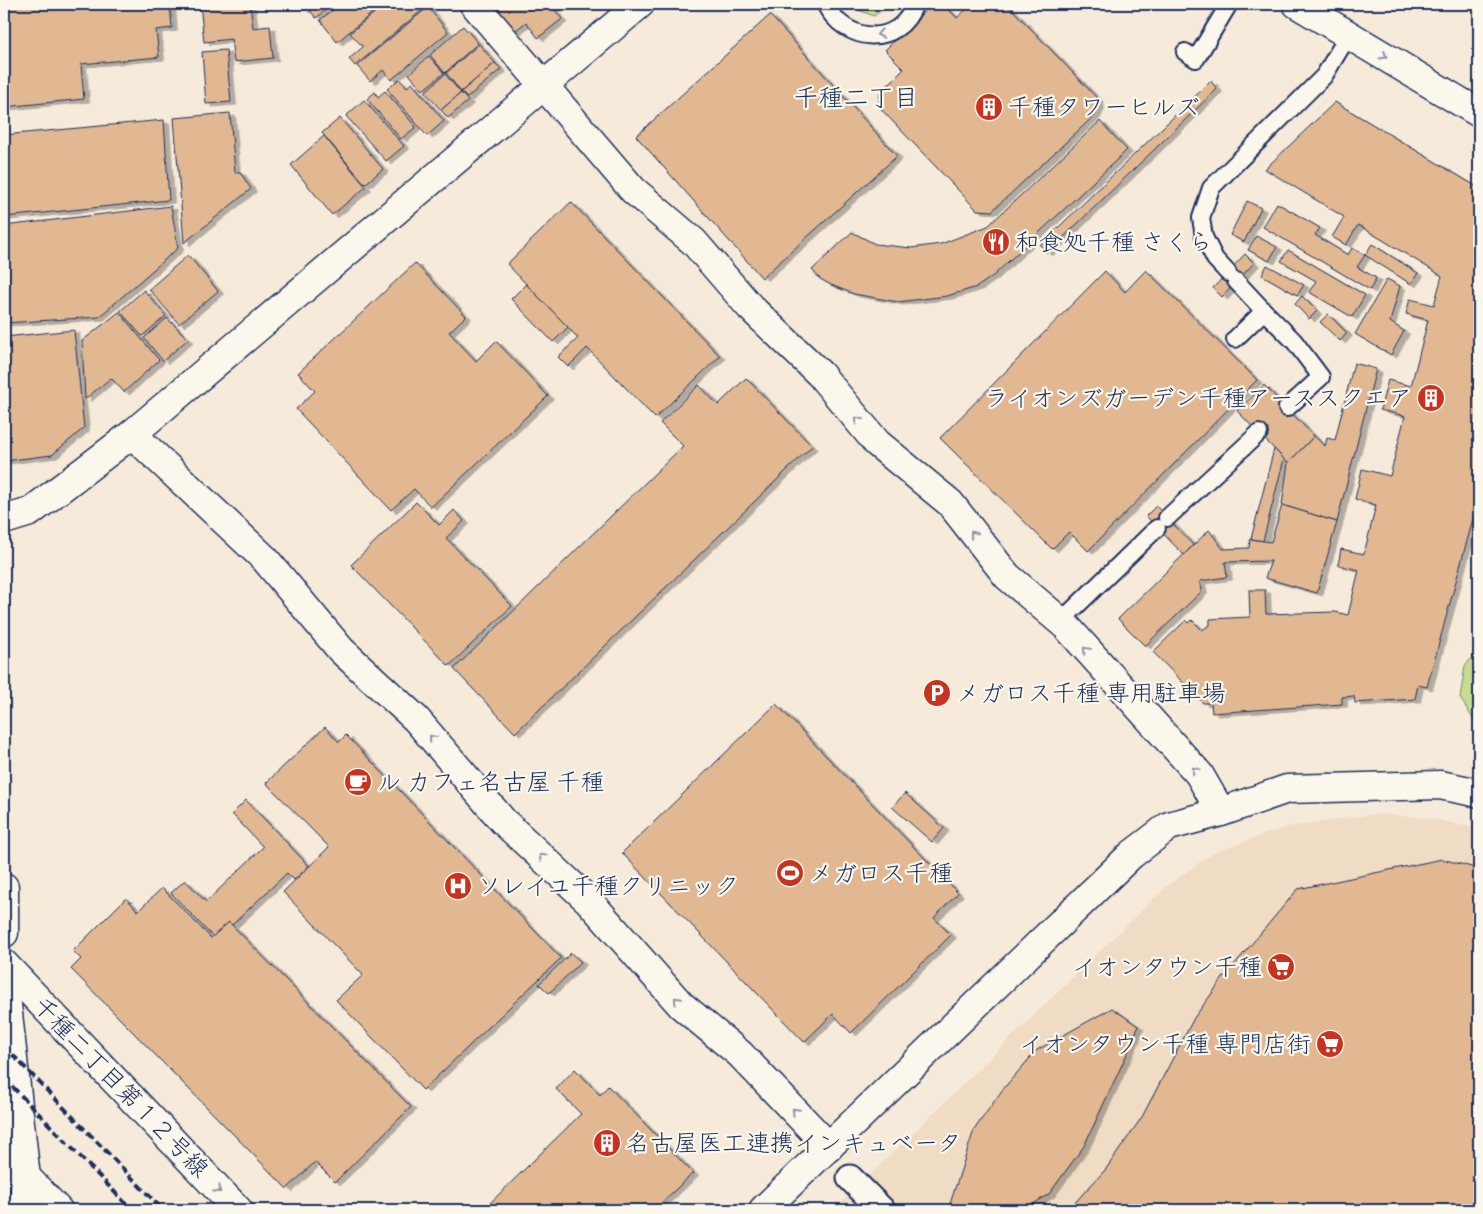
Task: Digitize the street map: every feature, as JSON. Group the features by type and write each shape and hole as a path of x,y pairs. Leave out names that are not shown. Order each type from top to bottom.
{"street":[{"path":"474,4 542,86 633,190 694,242 750,307 820,374 877,443 950,503 1007,576 1060,622 1199,774 1221,812"},
{"path":"4,520 30,512 132,434 640,4"},
{"path":"1297,4 1338,19 1479,113"},
{"path":"132,434 265,559 341,650 416,719 503,821 589,901 681,1005 740,1054 829,1147"},
{"path":"763,1210 1131,855 1168,826 1221,812 1287,788 1440,784 1479,793"},
{"path":"4,887 4,932"},
{"name":"千種二丁目第１２号線","path":"4,964 238,1210"},
{"path":"4,977 26,1178 23,1210"},
{"path":"4,1154 58,1210"},
{"path":"850,1178 882,1210"}],"lane":[{"path":"825,4 842,26 856,34 872,36 888,33 902,24 912,12 915,4"},
{"path":"1185,52 1196,59 1229,4"},
{"path":"1286,408 1321,377 1294,341 1215,259 1204,237 1201,218 1211,188 1324,76 1338,19"},
{"path":"1235,339 1264,311"},
{"path":"1060,622 1162,523 1259,433"}],"shaded area":[{"name":"イオンタウン千種","path":"1376,814 1428,818 1479,829 1479,1210 834,1210 1168,885 1213,853 1286,827"}],"green space":[{"path":"854,4 890,4 874,16 856,9"},
{"path":"1479,650 1479,728 1460,698 1465,666"},
{"path":"1479,728 1479,758 1472,756"}],"building":[{"path":"4,4 170,4 172,28 156,30 159,57 81,64 84,99 4,107"},
{"path":"200,4 250,4 253,28 270,26 273,58 234,62 231,39 204,42"},
{"path":"299,4 333,4 316,18 308,8 304,10"},
{"path":"340,4 383,4 337,42 320,20"},
{"path":"385,4 425,4 427,6 355,66 349,59 363,47 350,33"},
{"path":"492,4 561,4 554,9 562,19 538,38 526,22 515,31"},
{"name":"千種タワーヒルズ","path":"932,4 943,4 957,18 972,4 1007,4 1098,99 1099,106 1095,115 992,211 977,210 878,106 880,93 904,69 885,50"},
{"path":"428,7 448,32 391,80 383,70 370,81 357,66"},
{"path":"770,15 897,156 762,278 636,136"},
{"path":"463,26 478,43 445,73 430,55"},
{"path":"479,44 495,63 461,92 446,73"},
{"path":"226,50 231,102 206,104 202,52"},
{"path":"429,56 444,73 423,90 409,74"},
{"path":"495,63 501,69 467,98 461,92"},
{"path":"445,74 461,93 441,110 425,92"},
{"path":"399,79 407,87 412,83 444,121 427,136 387,89"},
{"path":"1211,81 1217,89 1047,253 1040,245"},
{"path":"385,91 416,127 401,139 367,99 375,92 378,97"},
{"path":"461,93 468,101 448,118 441,110"},
{"path":"364,100 404,146 386,161 346,116"},
{"name":"ライオンズガーデン千種アーススクエア","path":"1335,102 1479,188 1479,497 1427,687 1418,685 1415,699 1355,703 1354,696 1342,697 1342,704 1212,713 1211,703 1203,703 1153,652 1186,620 1189,623 1192,620 1202,630 1210,625 1210,619 1250,617 1249,590 1265,590 1266,614 1335,612 1348,615 1359,570 1338,565 1341,549 1364,554 1376,505 1355,499 1362,469 1390,476 1405,416 1380,410 1388,380 1411,386 1428,320 1406,314 1410,299 1434,305 1442,276 1358,225 1346,245 1332,237 1344,217 1265,169"},
{"path":"230,113 235,172 240,172 251,189 184,243 174,118"},
{"path":"340,118 383,169 365,184 322,133"},
{"path":"164,120 169,200 4,217 4,135"},
{"path":"1100,121 1127,150 993,276 977,287 947,296 898,302 854,294 820,279 812,270 852,232 875,244 911,248 941,244 988,226"},
{"path":"324,136 366,187 332,215 291,165"},
{"path":"1247,201 1261,208 1244,242 1230,235"},
{"path":"571,202 720,356 655,418 587,348 568,367 558,357 578,338 507,264"},
{"path":"1277,203 1320,228 1315,235 1348,255 1352,248 1365,255 1357,267 1376,278 1370,290 1263,227"},
{"path":"171,206 178,248 99,317 4,323 4,226"},
{"path":"1256,236 1277,247 1269,261 1248,250"},
{"path":"1372,244 1418,273 1411,284 1365,255"},
{"path":"1288,250 1365,295 1352,317 1309,292 1316,281 1281,261"},
{"path":"1245,254 1254,263 1222,297 1213,288"},
{"path":"188,255 218,291 179,324 149,289"},
{"path":"415,263 466,316 449,332 476,361 496,341 548,396 431,507 414,489 391,510 296,409 315,391 298,373"},
{"path":"1267,265 1304,285 1297,295 1262,275"},
{"path":"1146,270 1257,380 1088,551 1069,532 1052,549 940,438 1105,271 1125,292"},
{"path":"1387,279 1400,286 1390,322 1404,331 1391,355 1355,334"},
{"path":"526,284 568,327 553,342 511,299"},
{"path":"144,290 166,316 142,336 120,311"},
{"path":"1302,296 1317,311 1309,319 1295,304"},
{"path":"119,312 159,360 124,392 111,378 85,399 82,341"},
{"path":"1328,314 1347,333 1340,341 1320,322"},
{"path":"167,318 188,339 163,361 144,338"},
{"path":"74,330 84,428 52,455 4,461 4,337"},
{"path":"1354,363 1376,369 1337,522 1282,505 1288,463 1314,436 1325,446 1327,438 1335,440"},
{"path":"746,378 812,446 515,733 454,669 683,446 660,423 699,385 718,405"},
{"path":"1264,385 1314,436 1288,463 1237,411"},
{"path":"1274,449 1284,459 1263,541 1251,539"},
{"path":"416,502 439,525 454,510 464,521 446,538 512,606 449,666 351,565"},
{"path":"1282,505 1337,522 1317,593 1265,578 1271,561 1225,562 1227,577 1200,581 1202,591 1145,646 1118,619 1209,530 1223,549 1249,548 1250,539 1271,542"},
{"path":"1156,506 1193,545 1184,555 1146,516"},
{"name":"メガロス千種","path":"776,704 958,893 934,918 951,935 851,1033 833,1014 804,1042 622,853"},
{"path":"325,727 339,742 346,735 561,958 423,1090 336,1000 363,975 283,892 329,847 266,783"},
{"path":"905,793 944,828 932,842 892,807"},
{"path":"246,800 309,866 294,880 287,873 232,925 229,922 213,937 171,893 185,880 206,902 263,847 232,814"},
{"name":"イオンタウン千種 専門店街","path":"1442,859 1479,869 1479,1210 1068,1210 1106,1169 1142,1117 1194,1018 1223,978 1298,889"},
{"path":"162,888 211,938 229,922 411,1107 335,1182 315,1162 287,1189 71,969 81,959 73,951 126,898 138,911"},
{"path":"571,953 581,962 549,993 539,984"},
{"path":"1112,1008 1138,1026 1133,1041 1084,1146 1049,1194 1024,1210 948,1210 974,1130 1003,1089 1037,1050"},
{"name":"名古屋医工連携インキュベータ","path":"575,1069 600,1095 608,1086 693,1173 654,1210 483,1210 581,1114 556,1089"}],"railway":[{"path":"4,1046 163,1210"},
{"path":"4,1078 132,1210"}],"place":[{"name":"千種タワーヒルズ","path":"989,107"},
{"name":"和食処千種 さくら","path":"996,242"},
{"name":"ライオンズガーデン千種アーススクエア","path":"1431,398"},
{"name":"メガロス千種 専用駐車場","path":"937,693"},
{"name":"ル カフェ名古屋 千種","path":"358,782"},
{"name":"メガロス千種","path":"790,873"},
{"name":"ソレイユ千種クリニック","path":"458,886"},
{"name":"イオンタウン千種","path":"1281,967"},
{"name":"イオンタウン千種 専門店街","path":"1330,1044"},
{"name":"名古屋医工連携インキュベータ","path":"607,1143"}],"district":[{"name":"千種二丁目","path":"856,98"}]}
